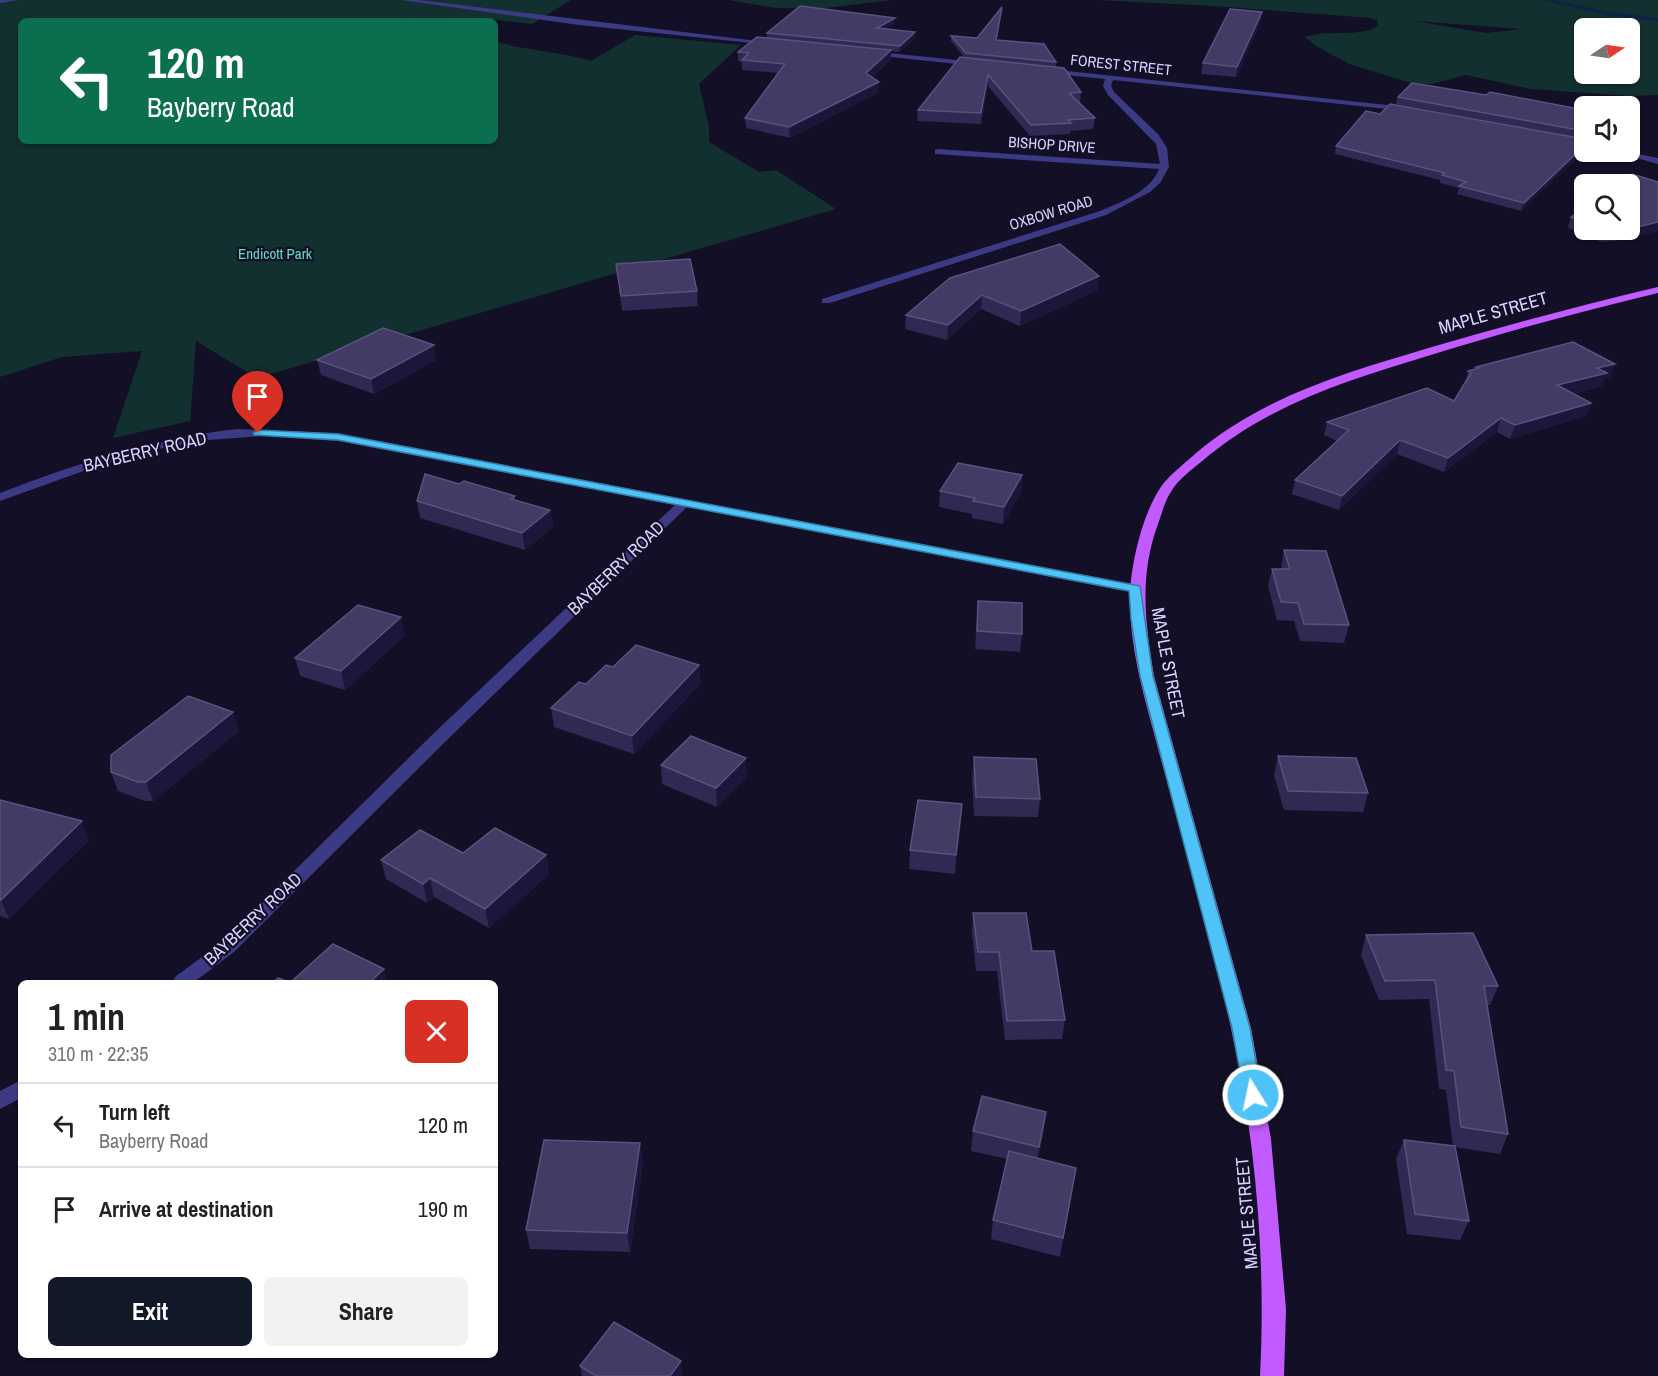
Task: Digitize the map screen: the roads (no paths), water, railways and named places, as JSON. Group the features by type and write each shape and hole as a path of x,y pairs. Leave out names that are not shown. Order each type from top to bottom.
{"main road":[{"name":"MAPLE STREET","path":"1272,1376 1275,1309 1261,1139 1241,1028 1147,676 1137,619 1136,589 1144,542 1165,490 1200,455 1242,424 1287,399 1345,377 1489,333 1658,290"}],"street":[{"path":"0,1 16,0"},
{"path":"404,0 579,23 774,43"},
{"path":"866,53 980,64"},
{"name":"FOREST STREET","path":"1036,70 1412,110"},
{"path":"1110,77 1107,86 1111,93 1163,147 1165,166"},
{"name":"BISHOP DRIVE","path":"938,152 1165,166"},
{"path":"1640,157 1658,161"},
{"name":"OXBOW ROAD","path":"826,301 1102,213 1131,200 1155,184 1165,166"},
{"name":"BAYBERRY ROAD","path":"0,497 79,466 141,449 194,438 240,433 338,437 1136,589"},
{"name":"BAYBERRY ROAD","path":"185,980 228,947 440,737 685,502"},
{"path":"0,1101 18,1090"}],"waterway":[{"path":"1546,0 1610,14 1658,20"}],"park label":[{"name":"Endicott Park","path":"275,254"}]}
